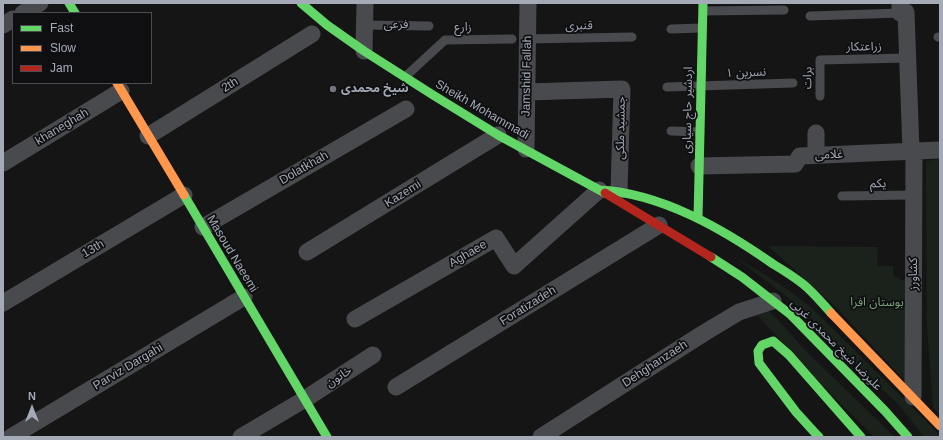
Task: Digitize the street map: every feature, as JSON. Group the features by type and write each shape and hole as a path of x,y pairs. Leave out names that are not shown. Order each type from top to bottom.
{"street":[{"path":"25,12 40,3"},
{"path":"70,3 74,12"},
{"name":"Sheikh Mohammadi","path":"301,3 364,51 498,135 526,149 659,225"},
{"path":"364,51 365,3"},
{"name":"Jamshid Fallah","path":"526,149 527,92 520,39 528,3"},
{"name":"اردشیر حاج سیاری","path":"698,218 703,7"},
{"name":"کشاورز","path":"900,8 906,12 914,195 913,397"},
{"path":"3,25 12,20"},
{"name":"2th","path":"148,136 312,34"},
{"name":"Masoud Naeemi","path":"119,87 327,437"},
{"name":"khaneghah","path":"3,163 119,87"},
{"name":"جمشید ملکی","path":"527,92 622,89 619,191"},
{"name":"Dolatkhah","path":"203,227 406,109"},
{"path":"816,133 816,155"},
{"name":"Kazemi","path":"308,252 498,135"},
{"name":"غلامی","path":"699,166 795,164 800,156 940,150"},
{"path":"599,190 619,191 635,195 698,218 749,247 804,285 861,346 940,426"},
{"name":"Aghaee","path":"355,319 496,238 514,266 599,190"},
{"name":"13th","path":"3,303 184,195"},
{"name":"علیرضا شیخ محمدی غربی","path":"659,225 742,277 791,315 885,411 908,437"},
{"name":"Foratizadeh","path":"396,387 659,225"},
{"name":"Parviz Dargahi","path":"11,437 244,297"},
{"name":"Dehghanzaeh","path":"541,437 739,312 773,301"},
{"path":"816,436 759,363 759,351 761,345 766,342 773,341 789,355 862,437"},
{"name":"خاتون","path":"241,437 305,399 373,355"}],"lane":[{"path":"703,7 784,10"},
{"path":"810,16 900,8"},
{"name":"فرعی","path":"364,25 429,26"},
{"path":"671,29 702,28"},
{"name":"قنبری","path":"520,39 632,37"},
{"name":"زارع","path":"405,77 445,40 520,39"},
{"name":"زراعتکار","path":"820,60 908,58"},
{"name":"برات","path":"820,60 820,96"},
{"name":"نسرین ۱","path":"668,87 793,83"},
{"path":"671,131 700,132"},
{"name":"یکم","path":"842,196 914,195"}],"green space":[{"path":"940,159 940,415 933,408 927,326 926,161"},
{"name":"بوستان افرا","path":"768,246 878,247 877,266 893,266 893,275 902,280 910,281 907,383 836,307"},
{"path":"736,258 778,283 816,312 940,435 940,437 924,437 899,405 877,385 812,319 786,296"},
{"path":"764,310 770,312 809,354 895,437 874,437 822,385 758,316 760,311"}],"traffic: fast":[{"path":"69,3 74,12"},
{"path":"301,3 327,25 364,51 433,95 498,135 605,193"},
{"path":"698,218 703,3"},
{"path":"599,190 645,198 690,215 712,226 800,281 831,313"},
{"path":"184,195 327,437"},
{"path":"711,257 742,277 791,315 885,411 908,437"},
{"path":"816,434 796,412 759,363 758,351 762,345 773,341 789,355 861,437"},
{"path":"816,434 819,437"}],"traffic: slow":[{"path":"118,84 184,195"},
{"path":"831,313 940,426"}],"traffic: jam":[{"path":"605,193 711,257"}],"place":[{"name":"شیخ محمدی","path":"333,89"}]}
